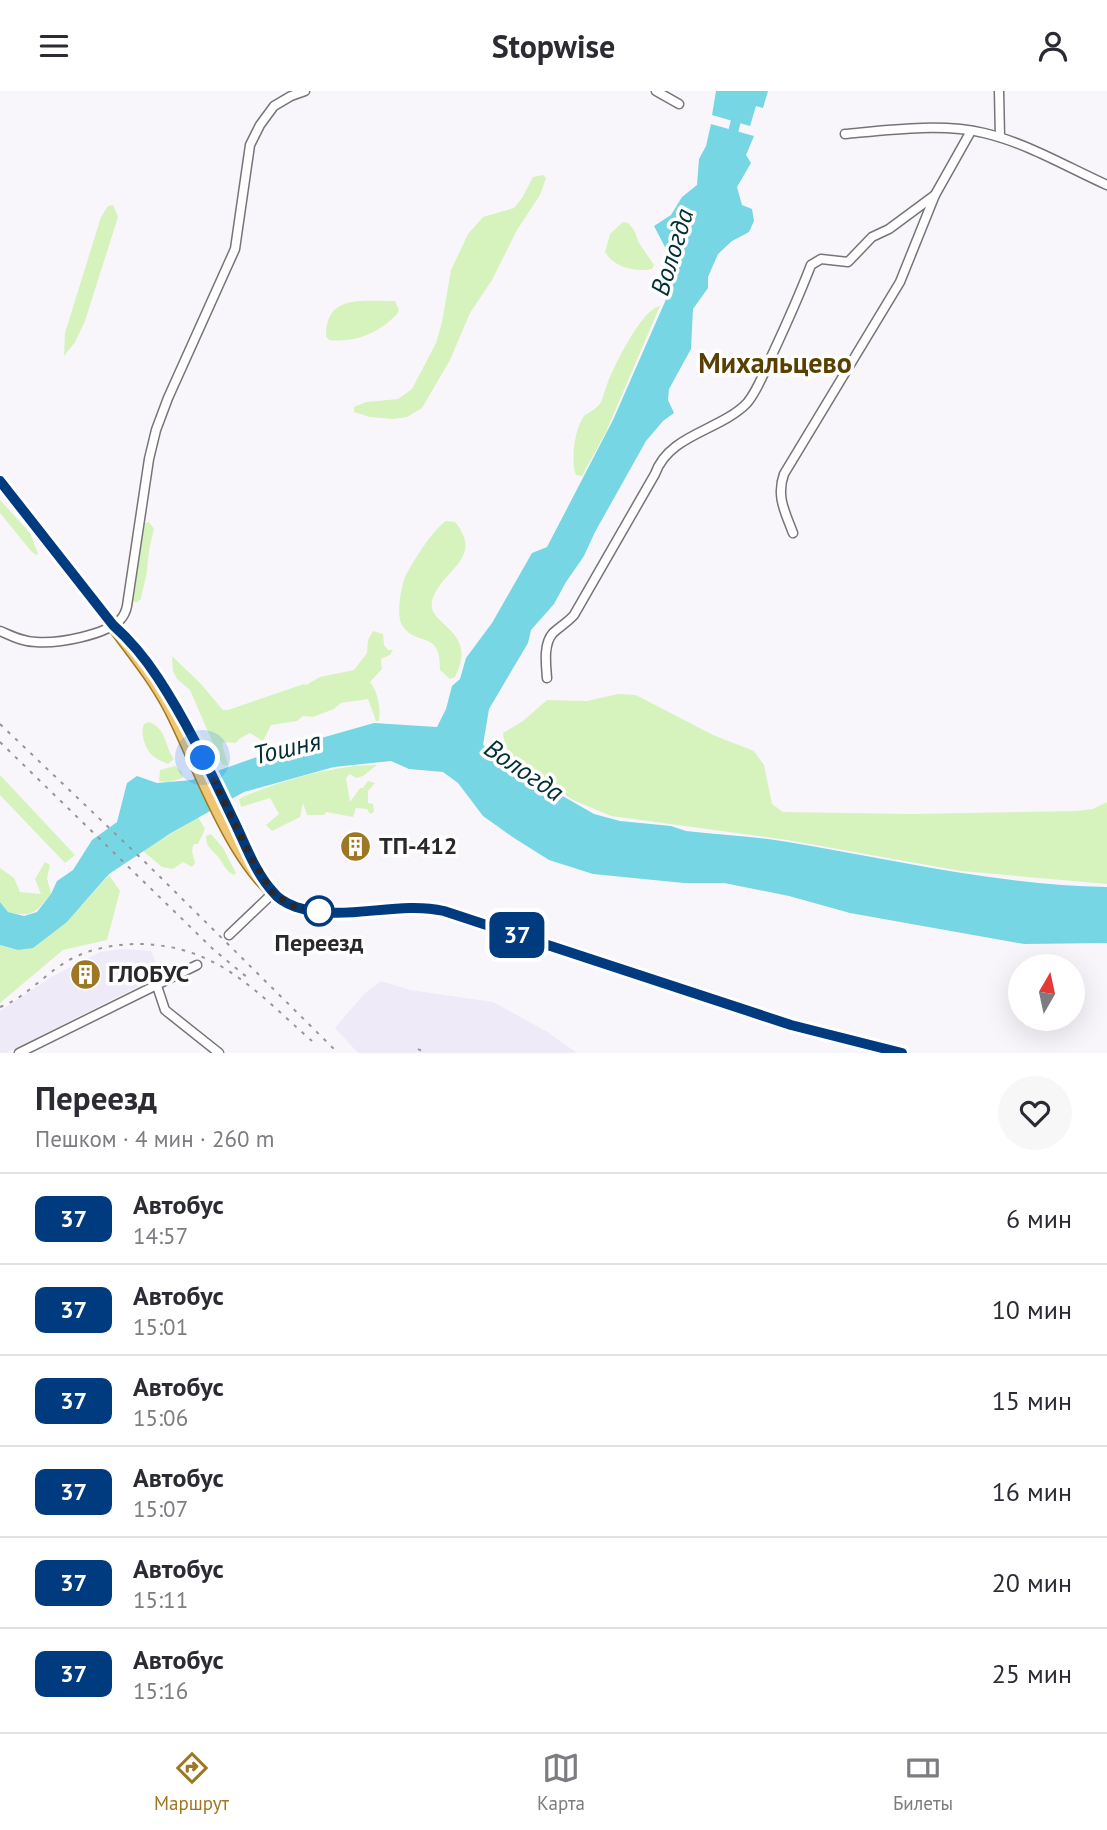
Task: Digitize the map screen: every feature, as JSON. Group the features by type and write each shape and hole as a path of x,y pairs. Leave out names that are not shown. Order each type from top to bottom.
{"main road":[{"path":"0,481 113,625 133,643 157,676 226,815 251,857 273,893 295,907 352,913 415,908 444,911 791,1025 902,1053"}],"street":[{"path":"0,631 24,641 47,642 98,632 123,618 156,430 236,249 250,145 274,106 305,91"},
{"path":"656,91 679,104"},
{"path":"999,91 1000,137"},
{"path":"845,134 956,128 1000,137 1107,185"},
{"path":"793,533 779,487 784,474 900,282 935,195 971,131"},
{"path":"547,678 545,661 552,633 561,629 575,615 655,474 660,460 694,433 727,419 749,400 773,353 811,265 821,259 843,262 853,259 872,237 889,229 935,195"},
{"path":"229,935 273,893"},
{"path":"19,1053 197,965"},
{"path":"157,986 165,1010 219,1053"}],"shaded area":[{"path":"124,949 151,951 161,975 6,1053 0,1053 0,1011 53,976 100,952"},
{"path":"381,981 410,990 493,1002 546,1031 577,1053 358,1053 335,1028 365,993"}],"green space":[{"path":"543,175 546,178 540,195 470,313 450,360 422,408 407,417 393,419 354,412 354,407 366,402 398,399 412,389 436,343 451,270 468,234 483,217 514,208 533,177"},
{"path":"113,205 118,217 85,321 75,342 64,356 65,333 101,217 108,206"},
{"path":"623,222 628,223 634,230 639,243 654,265 652,269 626,268 614,262 605,252 610,234"},
{"path":"359,301 395,301 399,310 397,314 375,331 358,338 339,341 329,340 326,336 328,322 339,306"},
{"path":"660,306 606,432 582,476 576,475 574,448 581,421 601,402 616,364 637,327"},
{"path":"0,500 30,533 38,554 31,551 0,513"},
{"path":"446,521 455,522 463,535 465,546 463,556 436,591 432,602 437,617 457,639 461,649 461,662 455,677 450,679 440,670 436,648 427,640 408,632 399,615 405,577 429,539"},
{"path":"149,522 154,529 141,599 136,603 133,600 144,528 145,523"},
{"path":"373,631 383,634 384,645 388,650 393,650 390,655 381,659 382,669 370,682 378,701 379,721 376,721 368,699 341,703 334,709 313,717 303,716 297,721 271,725 263,741 250,733 236,743 224,742 222,744 228,765 221,762 190,690 177,679 173,671 172,656 223,710 228,710 306,685 320,677 354,670 367,653 368,640"},
{"path":"618,694 636,695 713,735 754,751 764,765 772,804 783,812 912,814 1076,811 1093,809 1107,802 1107,884 961,871 787,840 611,816 573,800 518,765 505,746 503,733 523,721 547,700 587,701"},
{"path":"149,722 159,729 174,759 168,764 153,756 146,745 143,728 144,724"},
{"path":"377,765 363,776 356,778 350,774 346,778 350,802 368,781 375,783 368,791 368,803 373,804 374,812 370,814 367,809 356,808 353,817 326,812 324,815 307,815 303,803 300,817 272,831 266,825 279,814 270,798 241,807 239,799 288,781 344,767"},
{"path":"175,766 182,772 183,778 169,782 159,781 160,770"},
{"path":"0,775 75,855 65,863 0,795"},
{"path":"198,817 205,829 198,844 194,844 192,852 195,863 192,867 183,862 173,869 162,867 143,851"},
{"path":"211,834 223,848 236,873 234,875 208,846 206,836"},
{"path":"45,862 50,865 47,878 51,894 29,914 8,912 0,902 0,868 14,878 20,892 41,894 35,879"},
{"path":"109,875 120,891 107,940 63,950 0,1003 0,945 18,950 67,922"}],"water":[{"path":"716,91 768,91 763,108 756,106 750,126 712,115"},
{"name":"Тошня","path":"711,124 754,136 746,155 751,163 737,187 742,205 752,209 754,221 749,232 732,241 718,254 708,277 708,288 693,309 691,349 669,389 668,400 674,413 663,421 646,441 584,556 554,604 531,630 528,643 489,709 483,745 501,756 525,777 594,814 620,821 775,840 987,877 1107,887 1107,943 1024,944 850,913 789,896 724,883 684,883 593,874 549,860 514,838 483,816 458,783 443,772 409,769 391,761 334,767 244,792 171,833 109,874 67,922 33,948 18,950 0,945 0,902 8,912 24,916 37,912 57,881 73,870 92,840 117,822 127,783 137,776 157,783 192,780 265,754 374,723 437,727 446,709 452,686 460,679 466,658 492,623 532,553 547,547 613,420 671,288 667,251 654,226 671,215 682,197 697,185 699,159 706,146"}],"waterway":[{"name":"Вологда","path":"731,141 743,91"}],"railway":[{"path":"0,724 146,863 338,1053"},
{"path":"0,742 214,950 248,978"},
{"path":"0,1007 19,998 62,964 87,952 122,945 167,946 214,962 234,975 254,989 312,1041"},
{"path":"418,1049 425,1053"}],"bus line":[{"name":"37","path":"0,481 113,625 133,643 157,676 203,758 257,868 273,893 284,901 303,909 339,913 415,908 444,911 791,1025 902,1053"}],"place":[{"name":"ТП-412","path":"356,846"},
{"name":"Переезд","path":"319,911"},
{"name":"ГЛОБУС","path":"85,974"}],"district":[{"name":"Михальцево","path":"775,363"}],"route":[{"path":"203,758 251,857 273,893 295,907 319,911"}]}
